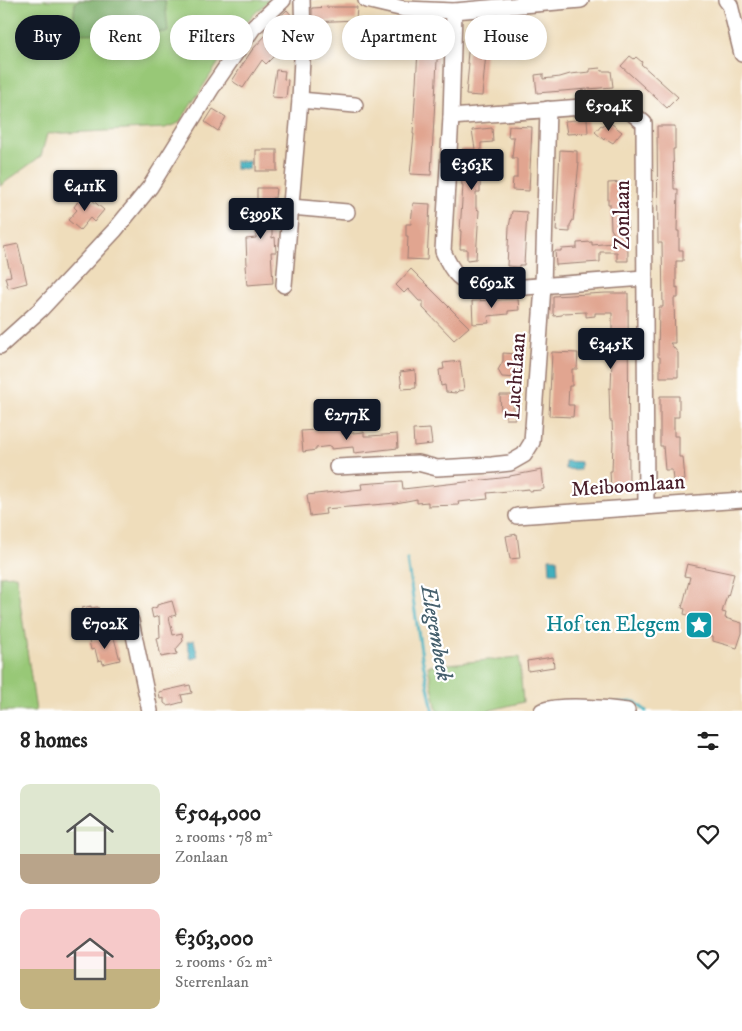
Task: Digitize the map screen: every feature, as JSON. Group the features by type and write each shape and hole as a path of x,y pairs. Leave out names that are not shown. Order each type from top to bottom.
{"street":[{"path":"0,346 40,310 115,230 150,187 211,90 253,28 283,0"},
{"path":"284,285 300,100 303,38 302,0"},
{"path":"366,0 404,9 454,12 580,0"},
{"path":"726,0 730,5 742,53"},
{"path":"454,12 451,117 443,251 450,268 466,283 484,290 644,278"},
{"path":"300,100 355,105"},
{"name":"Zonlaan","path":"451,117 622,104 644,123 646,507"},
{"name":"Luchtlaan","path":"338,466 418,463 437,468 510,463 524,455 532,442 543,286 548,109"},
{"path":"291,207 348,212"},
{"name":"Meiboomlaan","path":"517,516 742,500"},
{"path":"131,621 150,711"},
{"path":"542,711 562,708 616,709 626,711"}],"green space":[{"path":"0,0 269,0 253,15 170,15 170,60 220,60 179,123 165,128 47,134 41,156 0,186"},
{"path":"79,0 165,0 168,32 160,32 160,15 90,15 90,34 80,34 80,15 74,15 75,3"},
{"path":"16,575 36,711 0,711 0,576"},
{"path":"519,657 523,702 487,711 437,711 428,666"}],"water":[{"path":"235,161 249,161 249,169 235,169"},
{"path":"565,461 580,462 580,470 565,469"},
{"path":"549,558 557,558 558,573 550,573"},
{"path":"194,640 198,657 191,659 187,642"}],"building":[{"path":"357,7 356,15 342,15 342,21 332,21 332,15 312,15 312,8"},
{"path":"287,10 291,15 282,15"},
{"path":"263,38 263,60 270,60 266,64 262,60 243,88 232,81 246,60 253,60 253,49"},
{"path":"630,56 634,59 636,57 642,62 641,64 678,97 667,108 621,66"},
{"path":"417,60 437,60 431,175 410,174"},
{"path":"467,60 485,60 482,96 466,95 469,63 467,63"},
{"path":"600,68 601,71 611,71 613,87 537,93 535,75 543,74 543,79 590,72 590,69"},
{"path":"276,70 285,71 284,79 288,80 286,98 272,97"},
{"path":"213,109 226,117 218,131 205,122"},
{"path":"587,119 588,133 567,134 565,121"},
{"path":"607,120 622,132 613,143 605,138 604,140 595,132"},
{"path":"509,126 532,127 529,191 512,190 513,178 517,178 517,158 512,158 514,137 508,137"},
{"path":"657,126 675,126 675,149 673,149 674,189 678,189 677,231 679,231 679,250 683,250 683,261 676,261 678,298 674,298 675,343 670,343 678,353 678,377 660,377 660,357 658,357 659,307 663,307 662,243 658,243"},
{"path":"492,128 493,142 481,143 480,192 476,192 476,209 479,210 476,259 467,260 467,249 460,249 463,185 461,171 462,149 475,149 472,130"},
{"path":"256,150 277,150 277,171 256,171"},
{"path":"560,150 577,151 577,162 579,162 573,221 570,226 570,232 556,231"},
{"path":"627,182 628,261 617,261 617,252 600,252 600,262 556,265 555,251 577,248 577,243 592,242 592,245 613,243 610,204 608,204 608,183"},
{"path":"257,188 276,188 275,198 272,198 272,238 275,237 276,252 271,252 273,283 247,285 245,266 247,265 246,239 256,238 256,218 246,218 246,207 257,207"},
{"path":"84,193 104,210 94,222 90,218 80,230 68,220 77,210 74,207"},
{"path":"413,203 430,204 427,260 407,259 408,236 406,236 406,224 411,224"},
{"path":"512,211 527,212 524,265 519,265 519,267 507,266 509,227"},
{"path":"18,244 27,283 8,288 5,277 11,276 4,247"},
{"path":"411,269 469,327 454,340 423,308 423,301 419,301 408,289 404,293 396,285"},
{"path":"628,293 629,490 611,490 610,471 612,471 613,442 609,388 611,388 612,359 609,359 608,342 612,342 612,313 595,313 595,316 586,317 586,312 563,313 562,315 554,316 553,313 553,296"},
{"path":"518,299 519,310 508,311 508,314 488,316 489,323 473,324 472,301"},
{"path":"552,352 578,353 577,369 572,369 572,386 569,386 568,405 574,405 573,417 549,416"},
{"path":"503,353 519,354 518,378 502,377 498,370 503,361"},
{"path":"460,361 464,390 456,393 446,392 445,385 441,386 439,370 444,369 443,363"},
{"path":"415,370 416,388 402,389 400,372"},
{"path":"500,395 514,395 513,409 516,410 515,419 506,419 506,413 501,413"},
{"path":"660,396 679,396 679,417 674,417 674,436 679,436 679,457 683,457 685,480 673,481 672,470 665,470 663,446 660,446"},
{"path":"333,426 341,426 342,434 364,432 364,436 370,436 397,434 398,448 354,453 353,447 331,449 331,446 303,452 301,431 333,429"},
{"path":"430,429 432,444 414,446 413,430"},
{"path":"542,470 544,489 541,490 529,491 529,489 487,493 488,499 458,502 459,505 428,506 428,502 417,503 417,499 396,503 325,509 326,514 310,516 307,495 362,489 361,484 402,481 403,489 510,477"},
{"path":"517,534 520,558 510,559 506,536"},
{"path":"687,564 734,574 722,612 726,613 725,618 742,623 742,633 737,648 713,641 713,637 700,634 703,619 684,614 685,609 682,608 690,577 684,576"},
{"path":"172,601 176,615 169,617 173,635 182,633 183,641 176,649 177,654 161,657 157,638 160,637 159,616 153,618 151,609 157,607 157,605"},
{"path":"91,606 91,608 98,607 101,621 84,623 82,608"},
{"path":"106,638 106,640 114,638 120,660 103,664 102,660 98,661 95,649 91,650 89,641"},
{"path":"553,657 554,667 528,671 527,661"},
{"path":"190,685 192,693 181,695 183,702 168,706 164,703 164,698 160,699 159,692"}],"waterway":[{"name":"Elegembeek","path":"407,560 422,657 433,711"},
{"name":"Elegembeek","path":"616,703 635,702 646,711"}],"place":[{"name":"Hof ten Elegem","path":"699,625"}]}
